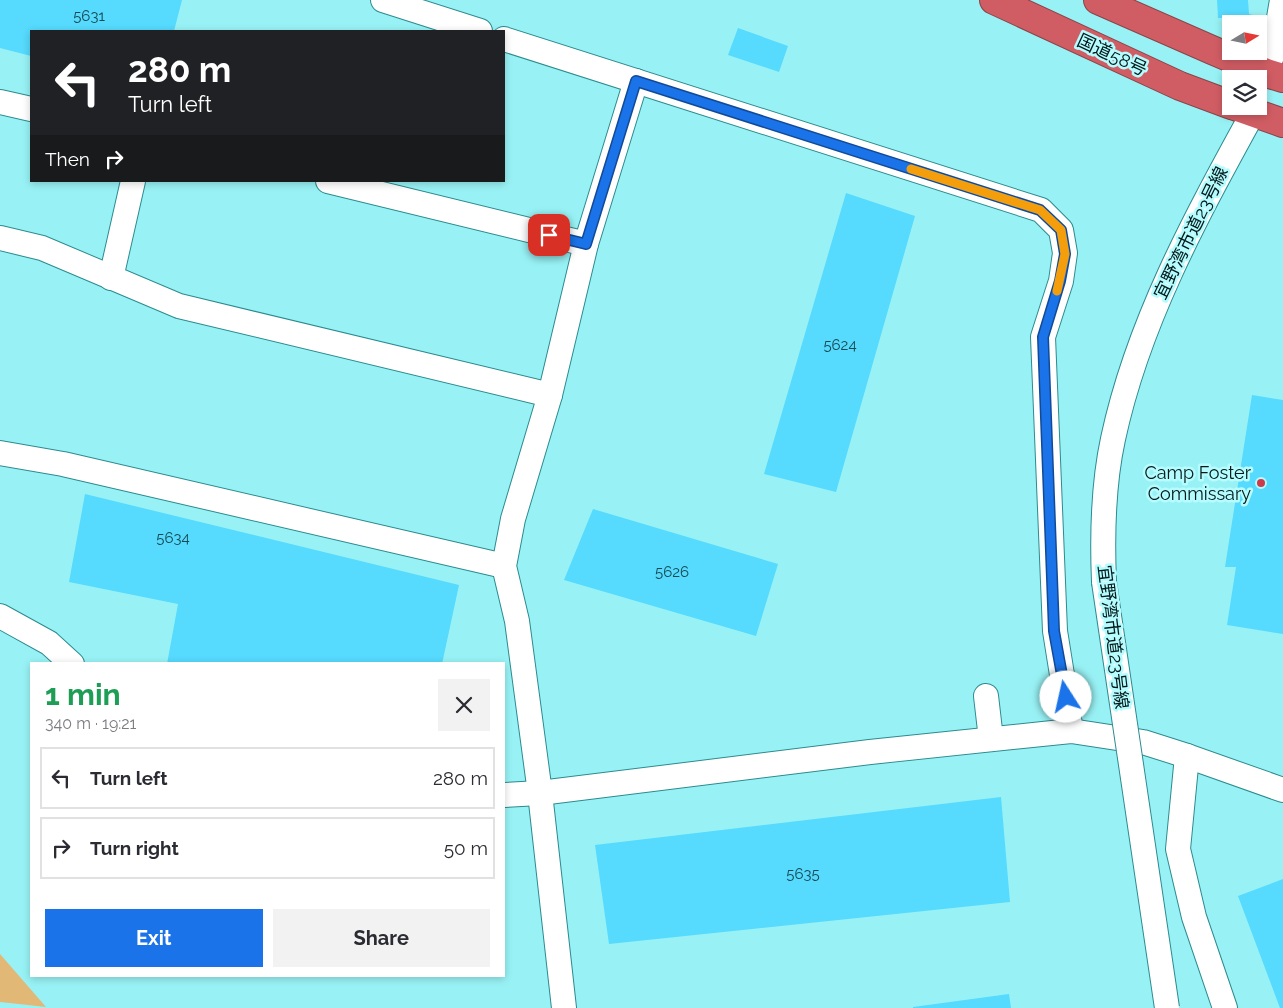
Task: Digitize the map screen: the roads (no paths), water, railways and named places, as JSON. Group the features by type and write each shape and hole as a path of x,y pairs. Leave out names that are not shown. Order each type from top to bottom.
{"highway":[{"name":"国道58号","path":"994,0 1180,86 1222,101"},
{"path":"1098,0 1275,76"},
{"name":"国道58号","path":"1262,115 1283,122"}],"street":[{"path":"383,0 477,30"},
{"path":"1275,76 1273,53 1282,0"},
{"path":"505,39 1040,210 1061,230 1065,254 1060,281 1043,337 1054,631 1077,731"},
{"path":"564,1008 540,793 518,621 504,566 513,519 550,395 586,244 636,81"},
{"path":"0,102 30,109"},
{"name":"宜野湾市道23号線","path":"1167,1008 1104,582 1103,549 1108,472 1113,440 1130,372 1158,298 1237,115"},
{"path":"111,278 133,182"},
{"path":"332,182 586,244"},
{"path":"0,238 42,248 179,306 550,395"},
{"path":"0,453 73,466 504,566"},
{"path":"0,616 49,643 70,662"},
{"path":"986,696 991,739"},
{"path":"505,796 991,739 1077,731 1143,742 1283,790"},
{"path":"1187,756 1178,849 1194,917 1225,1008"}],"place":[{"name":"Camp Foster Commissary","path":"1261,483"}]}
